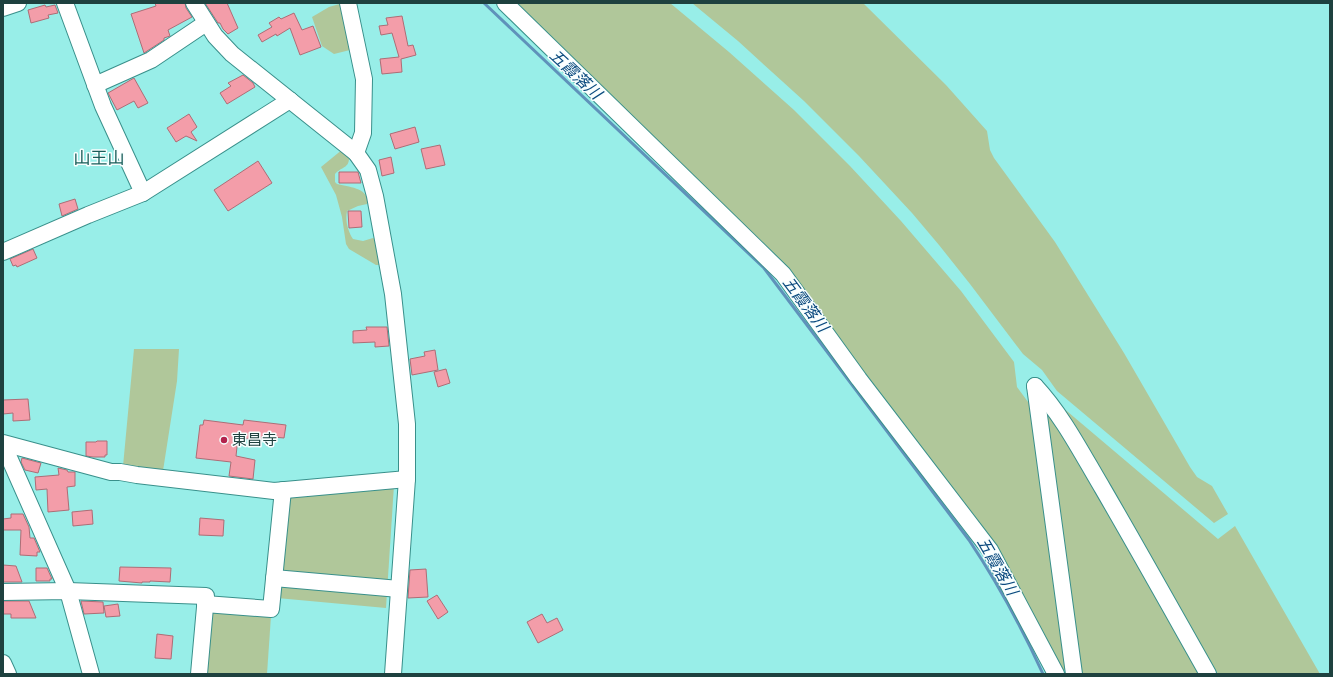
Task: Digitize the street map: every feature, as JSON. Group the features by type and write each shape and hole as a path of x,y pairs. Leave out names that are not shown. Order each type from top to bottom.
{"street":[{"path":"3,8 18,3"},
{"path":"65,3 103,106 143,193"},
{"path":"194,3 215,36 232,54 356,153 368,170 375,196 393,294 407,424 407,479 393,674"},
{"path":"348,3 364,79 363,133 356,153"},
{"path":"504,3 783,274 859,379 990,550 1056,674"},
{"path":"95,85 151,60 206,23"},
{"path":"3,252 143,193 290,100"},
{"path":"1074,674 1035,386 1048,400 1074,439 1141,554 1208,674"},
{"path":"3,443 111,472 274,490 407,479"},
{"path":"3,443 68,591 91,674"},
{"path":"3,592 68,591 206,600 271,609 283,490"},
{"path":"274,578 399,589"},
{"path":"199,674 206,600"},
{"path":"3,663 8,674"}],"green space":[{"path":"343,3 354,49 334,54 322,46 312,17 329,7"},
{"path":"511,3 670,3 729,52 794,110 850,166 901,221 961,291 1014,362 1017,387 1031,406 1068,668 1062,671 905,426 786,268"},
{"path":"692,3 863,3 946,85 987,131 990,150 994,158 1055,242 1124,353 1190,467 1197,477 1212,486 1228,514 1214,523 1057,391 1042,370 1023,354 939,245 912,213 859,156 804,101 738,41"},
{"path":"343,149 349,155 349,160 345,167 335,174 335,182 337,184 353,187 362,191 367,199 367,204 347,211 346,218 348,229 353,239 363,241 373,238 376,240 383,265 376,265 349,249 346,244 342,217 336,195 321,167"},
{"path":"134,349 179,349 177,381 162,477 123,466"},
{"path":"1055,401 1218,539 1235,526 1320,674 1218,674"},
{"path":"1044,407 1078,459 1129,551 1202,674 1080,674"},
{"path":"394,485 386,608 277,598 286,496"},
{"path":"211,609 271,616 267,674 206,674"}],"building":[{"path":"155,3 185,3 186,8 192,17 168,30 170,36 164,38 164,40 144,53 131,14 156,6"},
{"path":"205,3 227,3 238,28 228,34 220,23 218,23"},
{"path":"45,5 46,7 55,5 58,13 48,15 49,18 31,23 28,10"},
{"path":"294,13 302,30 313,26 321,47 300,55 290,28 277,36 276,34 262,42 258,35 272,27 269,23 279,17 281,19"},
{"path":"402,16 408,46 413,45 416,55 401,59 402,72 382,74 380,59 399,57 392,33 381,35 379,26 388,25 386,18"},
{"path":"243,75 253,83 255,87 227,104 220,93 231,86 228,83"},
{"path":"134,78 148,103 138,108 134,101 117,110 108,93"},
{"path":"189,114 197,127 191,132 197,141 186,136 176,142 167,128"},
{"path":"415,127 419,142 395,149 390,134"},
{"path":"440,145 445,165 426,169 421,149"},
{"path":"391,157 394,173 382,176 379,160"},
{"path":"258,161 272,183 228,211 214,190"},
{"path":"339,172 358,172 361,183 339,183"},
{"path":"75,199 78,209 62,216 59,204"},
{"path":"348,211 361,211 362,227 349,228"},
{"path":"33,249 37,258 17,267 16,265 13,266 10,259"},
{"path":"366,327 387,327 389,346 375,347 375,342 353,343 353,331 367,330"},
{"path":"435,350 438,370 412,375 410,359 425,356 424,352"},
{"path":"446,369 450,383 438,387 434,372"},
{"path":"28,399 30,420 13,421 13,413 3,414 3,400"},
{"path":"204,420 243,425 244,420 286,425 284,438 262,436 261,440 238,438 236,456 255,460 253,479 229,476 231,462 196,458 200,425 203,425"},
{"path":"107,441 107,455 105,455 105,457 86,456 86,442"},
{"path":"22,458 41,463 38,473 25,470 21,462"},
{"path":"58,468 67,470 68,472 75,472 75,486 67,487 69,510 48,512 47,489 36,490 35,477 59,475"},
{"path":"92,510 93,524 73,526 72,512"},
{"path":"11,514 23,514 29,527 30,538 34,538 40,552 37,552 37,556 20,555 21,530 3,530 3,519 11,518"},
{"path":"200,518 224,520 223,536 199,535"},
{"path":"3,565 16,566 22,582 3,582"},
{"path":"120,567 171,568 170,582 150,581 142,583 119,581"},
{"path":"36,568 47,568 52,579 50,579 50,581 36,581"},
{"path":"426,569 428,597 408,598 410,570"},
{"path":"437,595 448,612 438,619 427,601"},
{"path":"3,601 29,601 36,618 11,618 11,614 3,614"},
{"path":"81,601 103,602 104,613 84,614"},
{"path":"118,604 120,616 106,617 104,606"},
{"path":"542,614 547,623 557,618 563,630 538,643 527,622"},
{"path":"157,634 173,636 171,659 155,658"}],"waterway":[{"name":"五霞落川","path":"484,3 764,268 969,540 1009,606 1043,674"}],"place":[{"name":"東昌寺","path":"224,440"}],"district":[{"name":"山王山","path":"99,158"}]}
